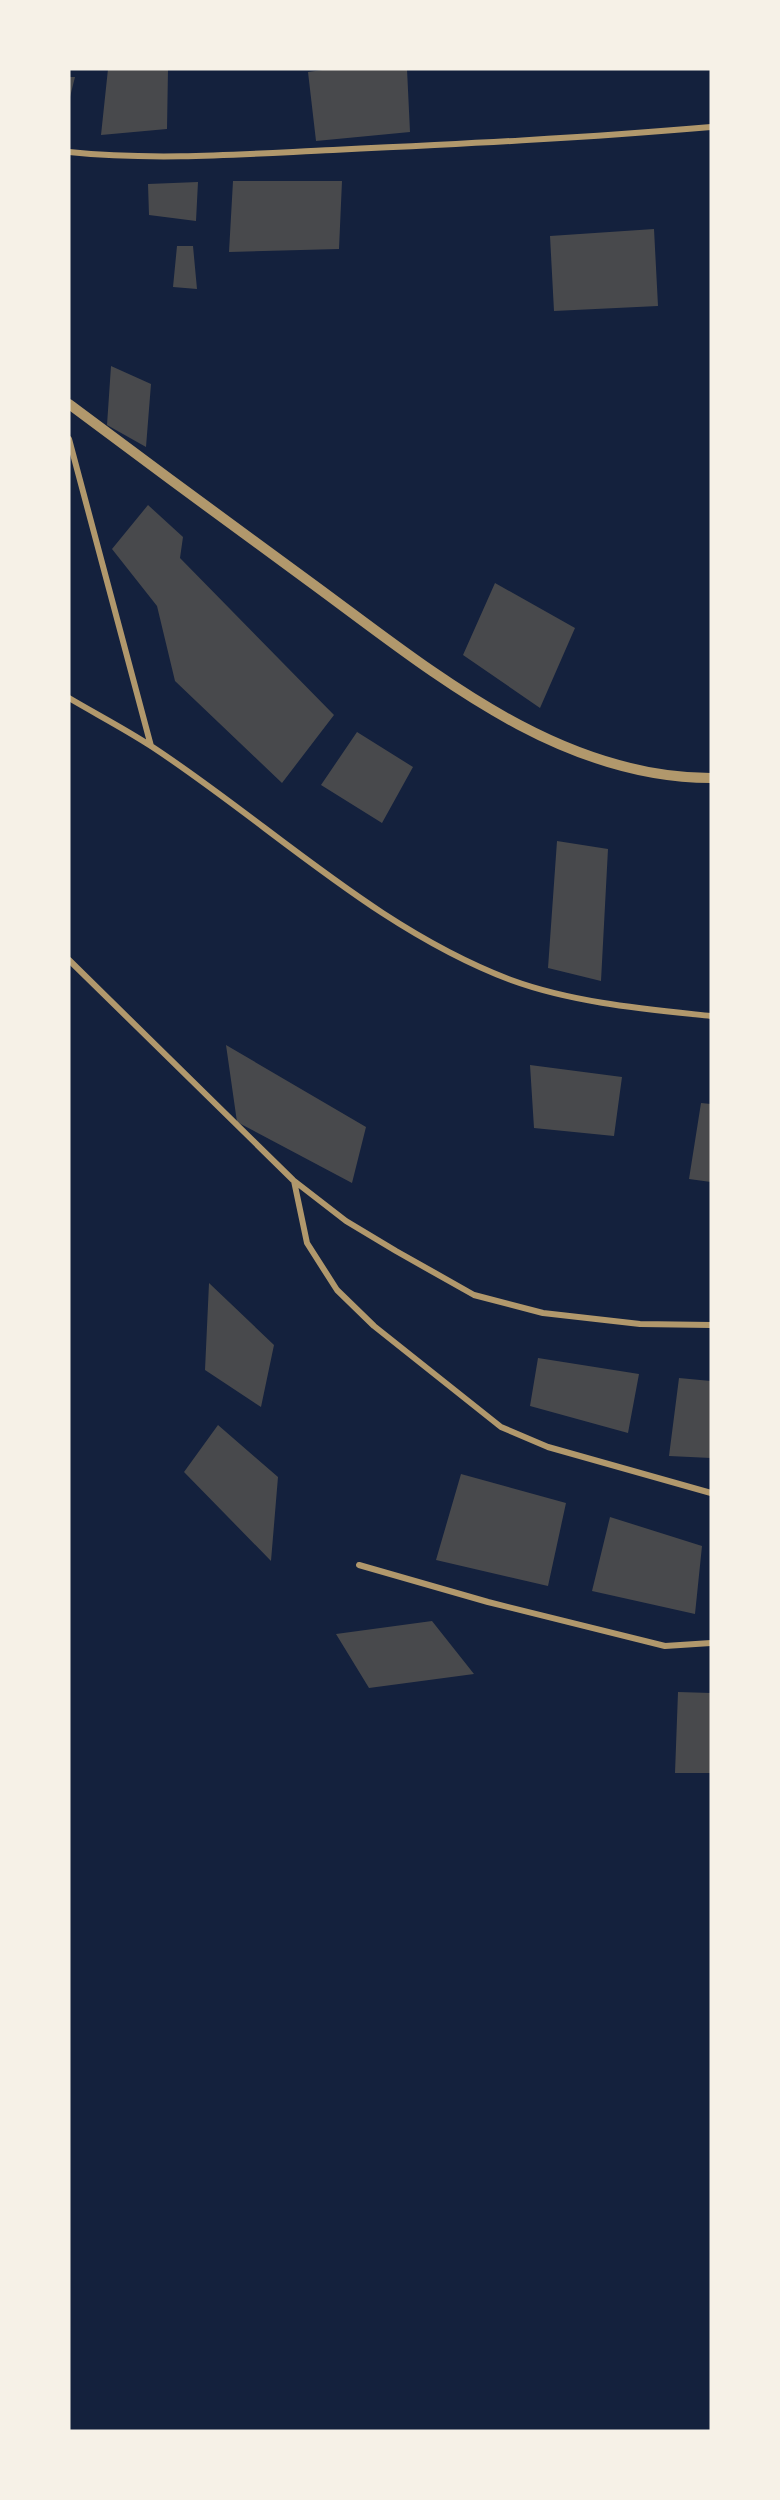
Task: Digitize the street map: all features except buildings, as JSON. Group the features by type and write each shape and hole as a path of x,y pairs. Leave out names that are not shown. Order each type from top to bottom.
{"street":[{"path":"69,152 149,156 261,153 565,140 711,127"},
{"path":"69,404 462,693 540,736 624,767 682,778 711,778"},
{"path":"69,439 151,746"},
{"path":"69,698 151,746 323,872 425,939 511,980 576,998 711,1016"},
{"path":"69,960 293,1180 346,1221 474,1295 543,1313 640,1324 711,1325"},
{"path":"293,1180 307,1243 337,1290 375,1326 501,1426 548,1447 711,1493"},
{"path":"359,1565 488,1602 665,1646 711,1643"}]}
